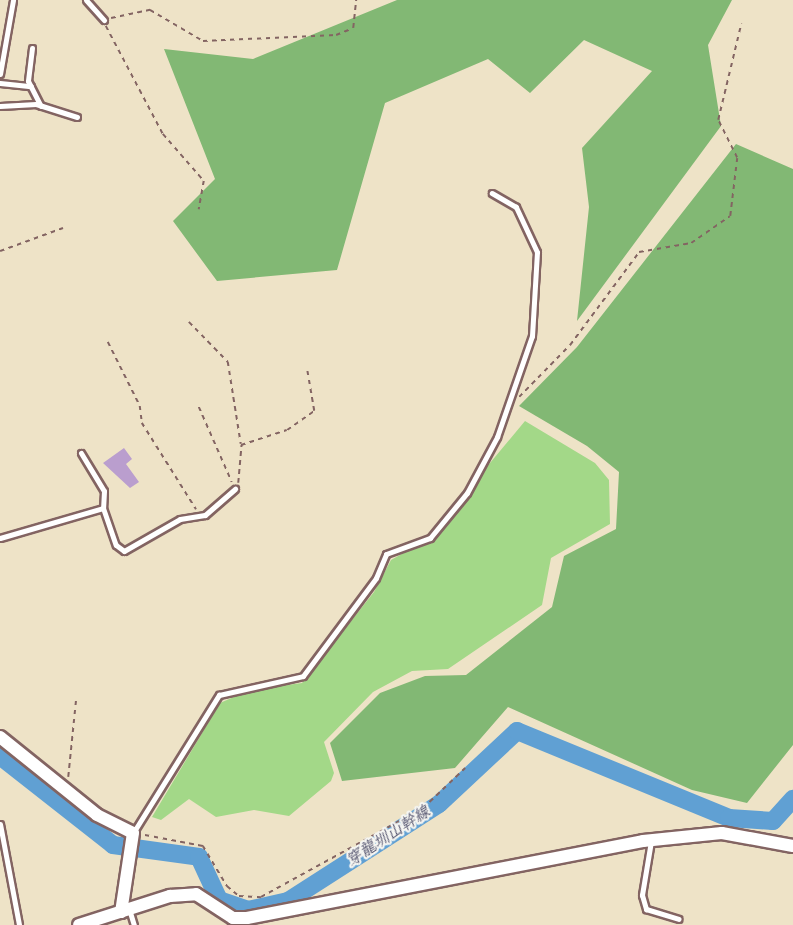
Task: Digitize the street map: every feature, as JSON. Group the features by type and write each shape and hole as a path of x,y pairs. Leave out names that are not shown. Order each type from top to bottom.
{"street":[{"path":"0,737 66,791 133,833 125,910"},
{"path":"79,925 125,910 196,894 233,918 246,918 651,840 722,833 793,846"}],"lane":[{"path":"0,74 13,0"},
{"path":"86,0 104,20"},
{"path":"32,48 31,86 41,106"},
{"path":"0,83 31,86"},
{"path":"0,106 41,106 76,117"},
{"path":"133,833 219,695 303,676 376,578 386,554 430,538 467,493 497,436 504,407 532,336 537,252 516,207 492,193"},
{"path":"81,453 104,491 103,508 116,545 124,551 180,519 205,515 235,489"},
{"path":"0,538 103,508"},
{"path":"0,824 20,925"},
{"path":"651,840 642,895 646,909 679,919"},
{"path":"125,910 134,925"}],"path":[{"path":"199,210 204,181 163,134 104,20 150,10 203,41 336,35 353,28 356,0"},
{"path":"504,407 570,345 639,252 691,243 730,216 737,158 718,120 741,24"},
{"path":"0,251 63,228"},
{"path":"189,322 228,362 241,445 241,478 235,489"},
{"path":"108,342 140,406 142,423 192,506 205,515"},
{"path":"241,445 287,430 314,411 307,370"},
{"path":"199,407 235,489"},
{"path":"66,791 76,698"},
{"path":"133,833 203,846 227,886 239,896 261,897 423,808 465,768"}],"green space":[{"path":"397,0 732,0 708,45 721,126 577,321 589,207 582,148 652,71 584,40 530,93 488,59 385,103 337,270 217,281 173,221 215,179 164,49 253,59"},
{"path":"736,144 793,169 793,745 747,803 692,790 508,707 455,768 342,781 330,743 380,693 425,676 466,675 552,607 564,556 616,529 619,472 587,446 519,406 577,347"},
{"path":"525,421 595,463 609,480 610,524 551,558 542,605 448,669 412,671 373,692 324,742 334,773 331,781 289,816 254,810 216,817 189,799 161,820 152,817 220,703 250,690 302,683 374,592 391,560 425,541"}],"building":[{"path":"124,448 132,459 126,464 139,482 130,488 103,463"}],"waterway":[{"name":"穿龍圳山幹線","path":"0,756 113,845 199,857 219,900 248,910 288,901 439,804 517,731 729,818 773,821 793,799"}]}
